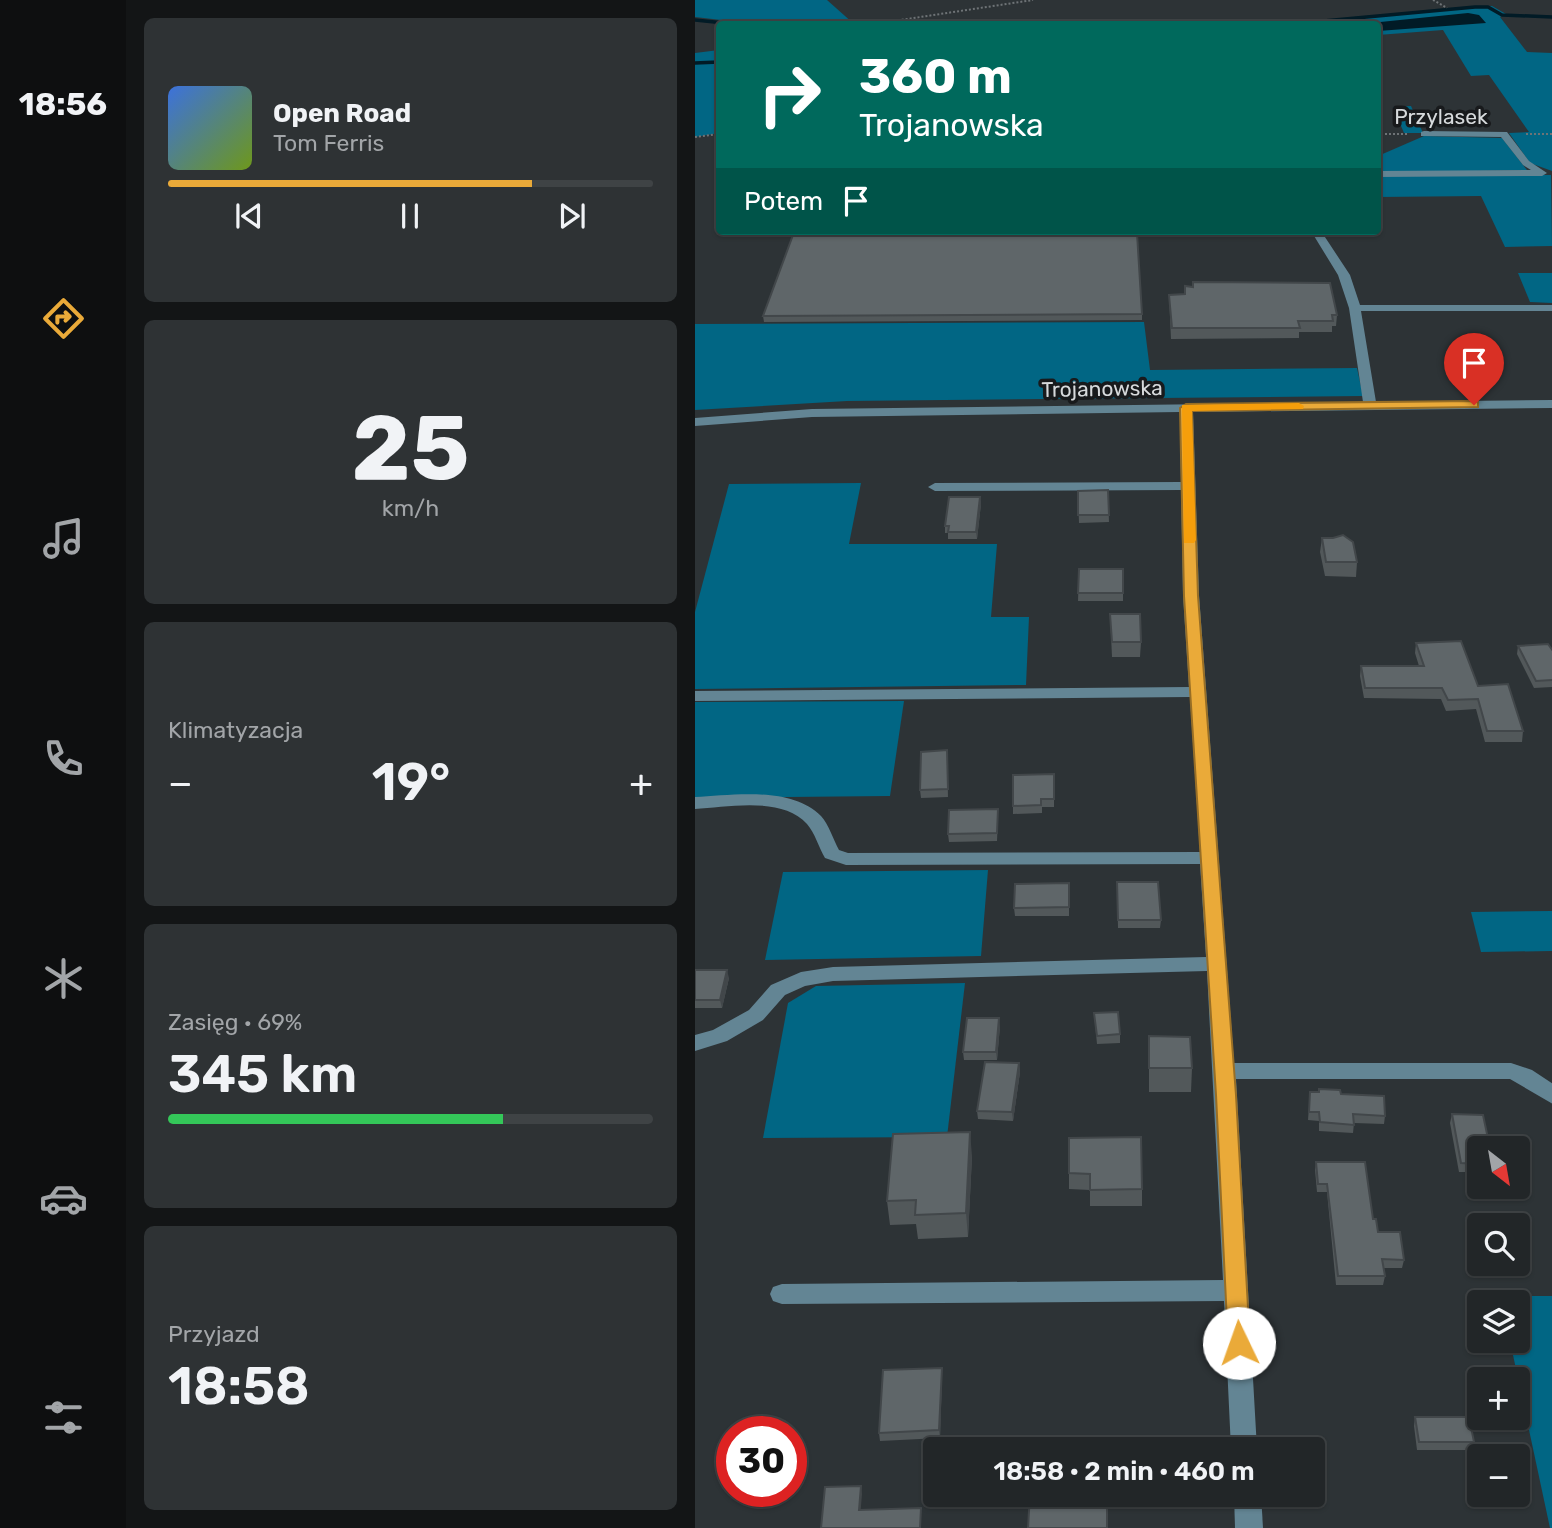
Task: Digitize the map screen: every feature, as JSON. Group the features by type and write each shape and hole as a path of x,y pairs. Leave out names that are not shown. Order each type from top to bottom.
{"street":[{"name":"Przylasek","path":"1424,134 1504,134 1526,163 1547,173"},
{"path":"1381,174 1547,173"},
{"path":"1319,235 1344,275 1355,308 1370,406"},
{"path":"1355,308 1552,308"},
{"name":"Trojanowska","path":"695,422 812,413 1552,404"},
{"path":"1186,408 1197,692 1224,1071 1243,1437"},
{"path":"935,488 1187,486"},
{"path":"695,696 1197,692"},
{"path":"695,803 758,802 789,805 813,819 833,854 846,859 1209,858"},
{"path":"695,1042 720,1036 756,1015 778,990 801,979 833,974 1217,964"},
{"path":"1224,1071 1491,1069 1511,1071 1524,1076 1552,1096"},
{"path":"782,1294 1236,1290"},
{"path":"1248,1507 1249,1528"}],"path":[{"path":"894,21 1033,0"},
{"path":"1433,0 1447,8"},
{"path":"695,138 716,134"},
{"name":"Przylasek","path":"1381,134 1424,134"}],"shaded area":[{"path":"695,0 827,0 851,21 730,21 695,17"},
{"path":"1492,6 1506,14 1500,17 1527,52 1552,53 1552,171 1530,163 1509,133 1529,132 1489,75 1471,76 1443,30 1381,35 1381,21 1316,21"},
{"path":"1468,13 1479,15 1486,23 1381,31 1381,22"},
{"path":"716,50 716,134 695,137 695,53"},
{"path":"1411,106 1423,133 1404,133 1393,107"},
{"path":"1424,136 1502,138 1527,170 1381,173 1381,155"},
{"path":"1381,175 1551,175 1552,246 1505,247 1481,196 1381,197"},
{"path":"1518,273 1552,273 1552,303 1530,302"},
{"path":"1144,322 1150,370 1357,368 1363,396 847,401 695,410 695,324"},
{"path":"861,483 849,544 997,544 991,617 1029,617 1026,685 695,689 695,612 729,484"},
{"path":"904,701 890,796 695,798 695,702"},
{"path":"988,870 981,956 765,960 783,872"},
{"path":"1552,911 1552,951 1481,952 1471,912"},
{"path":"965,983 947,1137 763,1138 788,1003 816,986"},
{"path":"1530,1296 1552,1296 1552,1528 1529,1430 1530,1367 1516,1367 1513,1353 1530,1353"}],"building":[{"path":"793,235 1137,235 1142,314 763,316"},
{"path":"1193,282 1330,283 1337,315 1332,315 1333,321 1298,321 1300,328 1172,328 1169,295 1185,294 1185,286 1193,287"},
{"path":"1108,490 1109,515 1078,515 1078,491"},
{"path":"949,497 980,497 976,532 948,532 949,526 945,526"},
{"path":"1343,535 1353,542 1357,562 1326,562 1322,538"},
{"path":"1079,569 1123,569 1123,593 1078,593"},
{"path":"1110,614 1140,614 1141,642 1112,642"},
{"path":"1461,641 1478,686 1508,684 1523,731 1487,731 1478,699 1448,700 1442,688 1365,688 1361,666 1424,666 1416,643"},
{"path":"1548,644 1553,651 1553,680 1536,681 1518,646"},
{"path":"947,750 948,789 920,790 921,752"},
{"path":"1054,774 1054,799 1041,799 1041,805 1013,806 1013,775"},
{"path":"998,809 997,833 948,834 949,810"},
{"path":"1117,882 1158,882 1161,920 1118,920"},
{"path":"1069,883 1069,907 1014,908 1015,884"},
{"path":"695,970 727,970 720,1000 695,1000"},
{"path":"1118,1012 1120,1034 1097,1036 1094,1013"},
{"path":"967,1018 999,1018 996,1052 963,1052"},
{"path":"1149,1036 1190,1037 1192,1068 1149,1068"},
{"path":"985,1062 1019,1063 1012,1112 977,1111"},
{"path":"1319,1089 1340,1090 1341,1094 1384,1096 1385,1116 1353,1114 1354,1125 1320,1122 1319,1112 1309,1112 1310,1092 1319,1092"},
{"path":"1452,1114 1483,1115 1487,1136 1467,1136 1467,1163 1461,1163"},
{"path":"970,1132 966,1213 915,1215 916,1200 887,1201 893,1134"},
{"path":"1141,1137 1142,1189 1090,1190 1090,1174 1069,1173 1069,1138"},
{"path":"1316,1162 1365,1162 1373,1219 1376,1219 1378,1232 1400,1232 1404,1260 1382,1259 1385,1276 1338,1276 1327,1184 1318,1184"},
{"path":"942,1368 939,1430 879,1433 883,1370"},
{"path":"1415,1417 1467,1417 1467,1430 1472,1430 1474,1442 1419,1442"},
{"path":"861,1486 859,1510 921,1508 920,1528 821,1528 825,1487"},
{"path":"1029,1507 1107,1507 1107,1528 1028,1528"}],"waterway":[{"path":"1323,21 1475,7 1488,7 1502,15 1553,17"},
{"path":"695,20 716,22"},
{"path":"695,63 716,62"}],"slow traffic":[{"path":"1189,540 1186,408 1299,406"}],"route":[{"path":"1239,1343 1226,1095 1191,596 1186,408 1474,405"}]}
